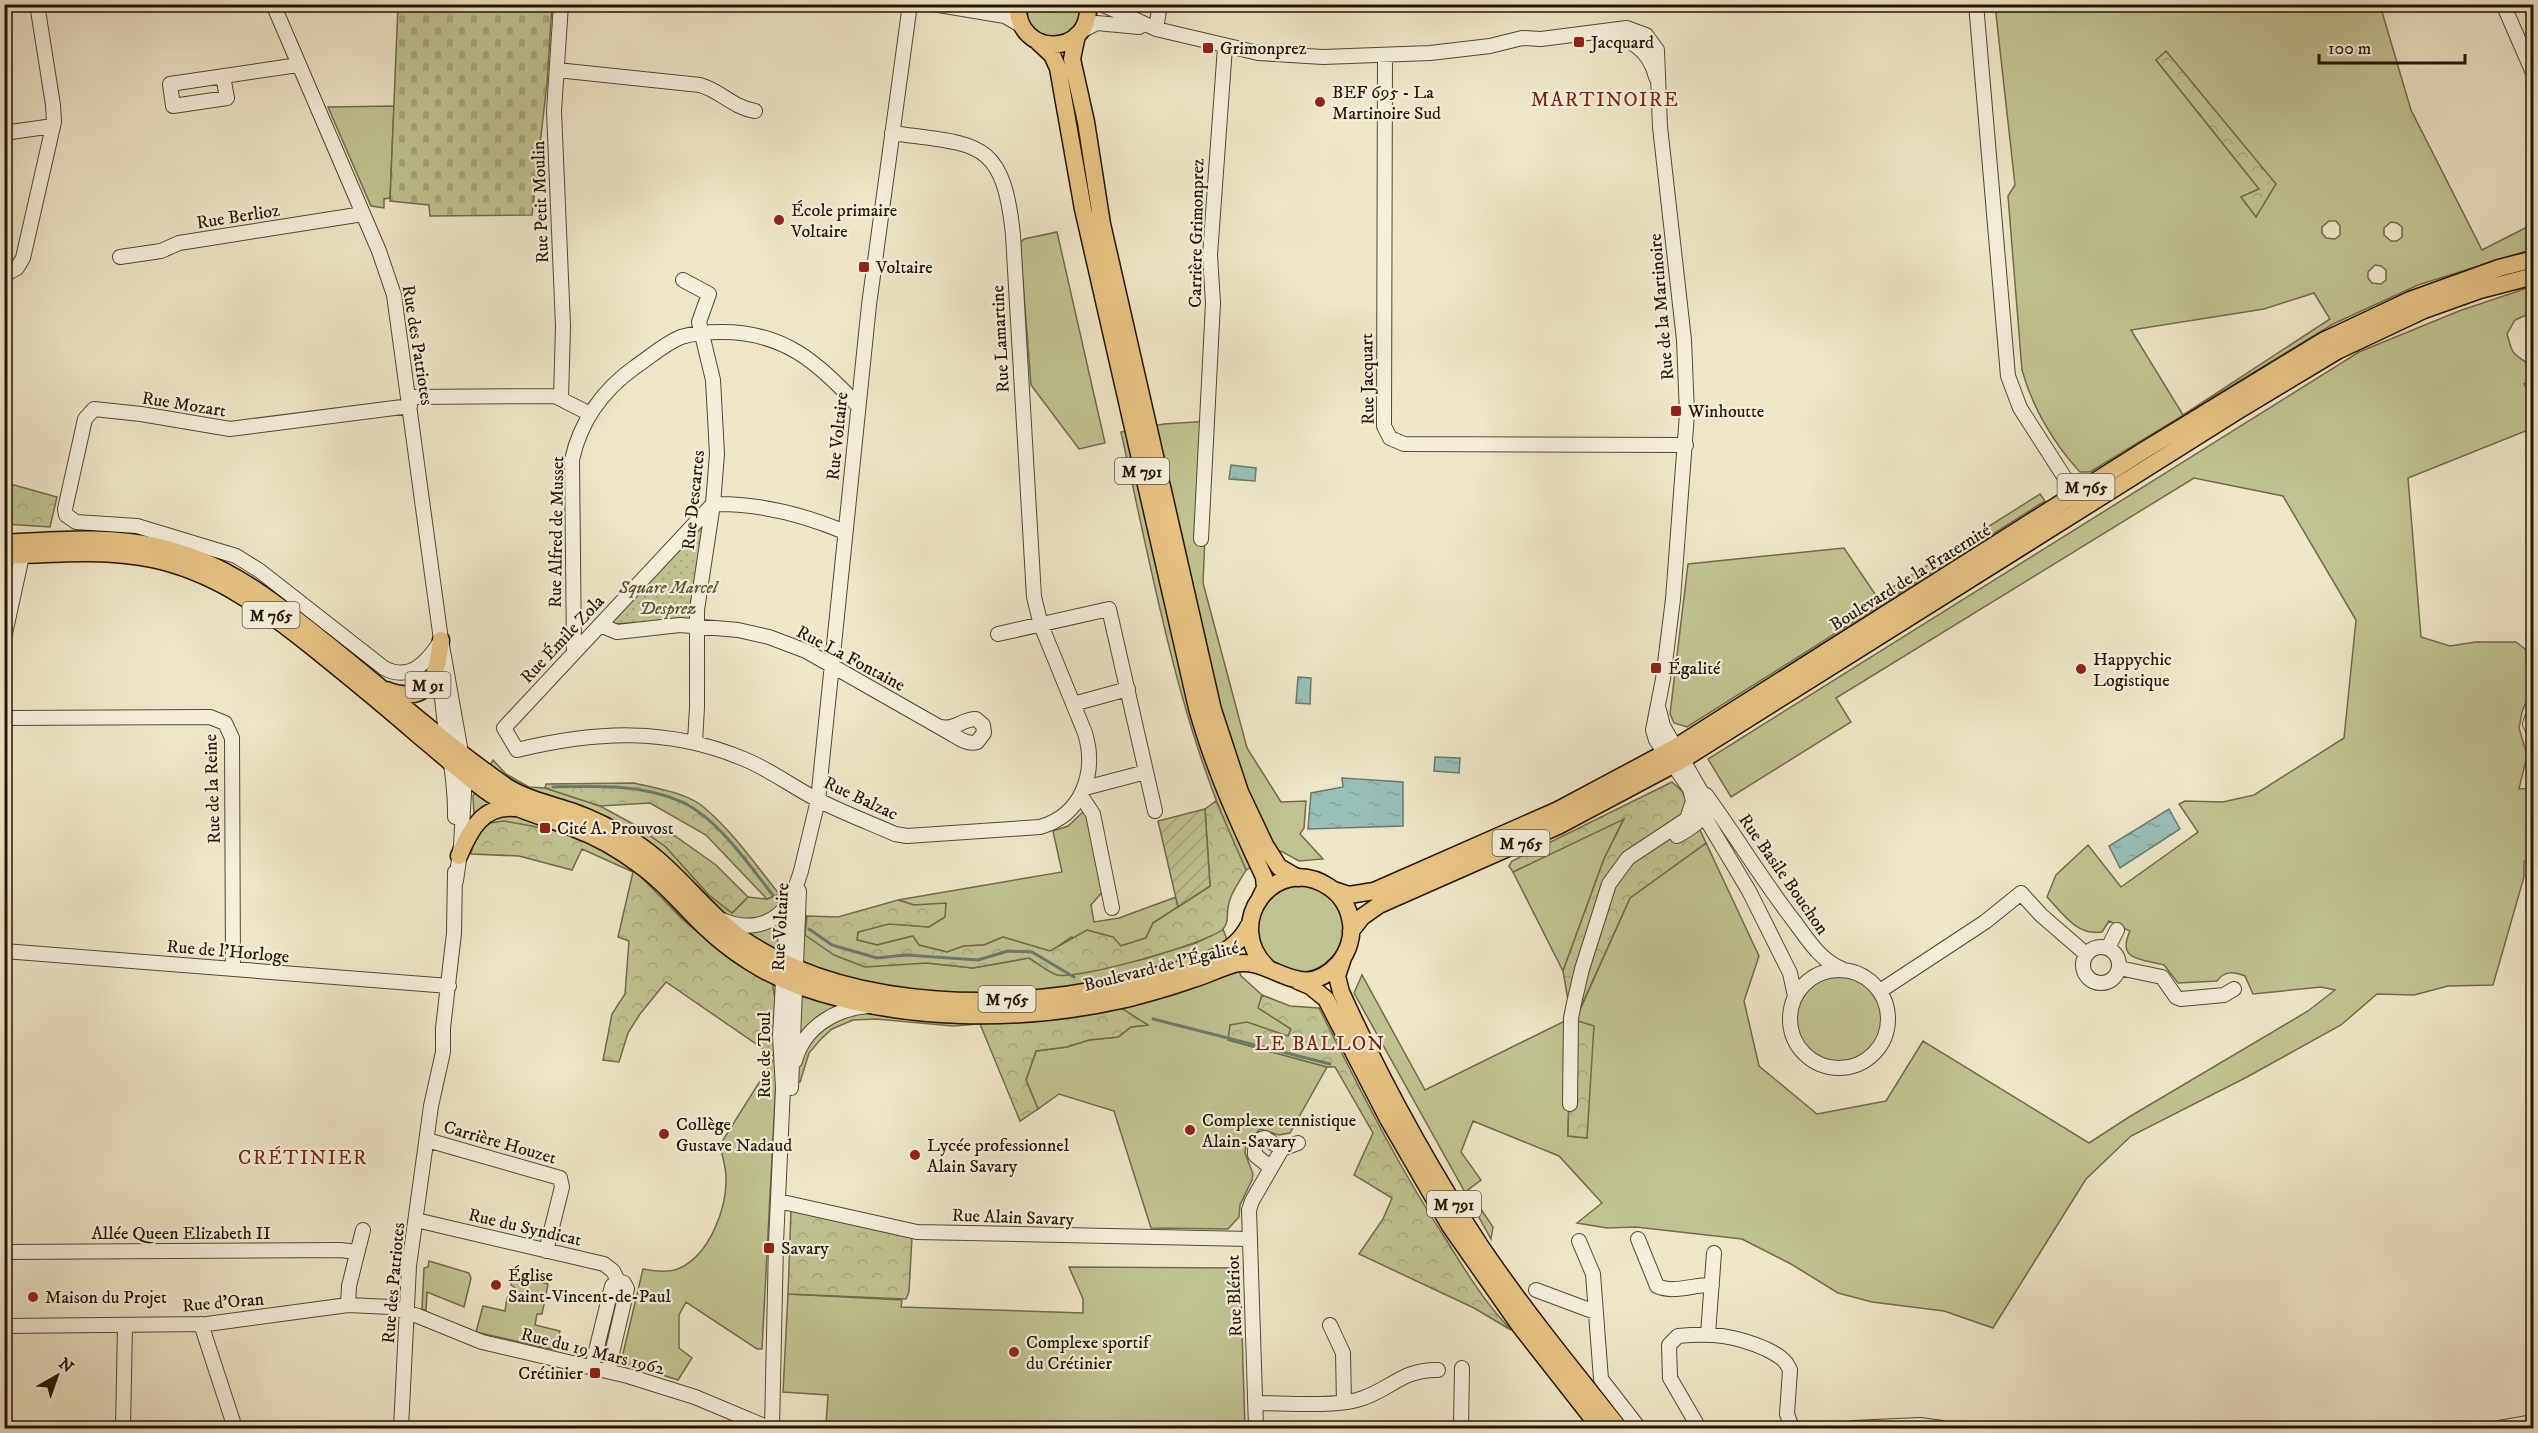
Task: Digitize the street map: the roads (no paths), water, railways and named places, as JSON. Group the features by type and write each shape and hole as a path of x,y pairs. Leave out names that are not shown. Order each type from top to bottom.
{"main road":[{"path":"1018,4 1022,26 1036,40 1045,44 1060,44 1079,33 1087,18 1088,4"},
{"name":"M 791","path":"1079,33 1072,60 1086,122 1102,224 1213,710 1240,792 1265,845 1279,867 1298,878"},
{"name":"M 791","path":"1036,40 1052,55 1058,68 1083,209 1197,708 1211,758 1228,801 1264,877 1265,888 1260,898"},
{"path":"2503,275 2534,259"},
{"path":"2503,275 2534,276"},
{"name":"Boulevard de la Fraternité","path":"1351,931 1362,917 1379,905 1558,826 1674,756 2080,501 2337,351 2503,275"},
{"name":"M 765","path":"4,556 23,549 118,540 161,547 198,559 254,588 447,741"},
{"name":"M 765","path":"4,543 23,549 134,556 179,566 216,581 248,599 292,631 457,758"},
{"name":"M 91","path":"383,688 402,694 414,693 423,689 437,672 441,640"},
{"name":"Boulevard de l'Égalité","path":"447,741 465,775 495,797 517,808 588,834 617,849 654,876 723,942 844,1000 926,1012 972,1014 1044,1011 1126,999 1235,964 1251,963 1293,980"},
{"name":"Boulevard de la Fraternité","path":"1333,890 1349,895 1374,891 1674,756"},
{"name":"Boulevard de l'Égalité","path":"457,758 516,792 586,817 638,845 670,869 714,915 790,974 851,986 913,996 968,999 1047,996 1133,981 1207,960 1235,946 1249,925 1252,911 1260,898"},
{"name":"M 91","path":"459,856 470,832 484,816 498,809 517,808"},
{"path":"1260,898 1277,884 1298,878 1313,879 1333,890 1347,908 1351,931 1344,956 1326,974 1310,979 1293,980"},
{"name":"Boulevard de l'Égalité","path":"1249,925 1254,950 1269,969"},
{"name":"M 791","path":"1344,956 1337,976 1341,992 1404,1118 1433,1170 1510,1288 1619,1428"},
{"name":"M 791","path":"1293,980 1310,986 1326,999 1388,1119 1450,1226 1514,1317 1600,1428"}],"street":[{"path":"4,275 13,271 23,258 53,126 53,105 37,4"},
{"name":"Rue des Patriotes","path":"273,4 363,214 394,295 457,758 455,782 456,881"},
{"name":"Rue Petit Moulin","path":"561,4 554,124 563,326 561,398"},
{"name":"Rue Voltaire","path":"790,974 786,928 818,800 873,271 910,4"},
{"path":"933,4 1005,16 1022,26"},
{"name":"Rue de la Martinoire","path":"1101,4 1156,29"},
{"path":"1156,29 1160,4"},
{"path":"1976,4 2008,376 2020,408 2080,501"},
{"path":"2503,4 2534,75"},
{"name":"Rue de la Martinoire","path":"1079,33 1097,23 1156,29 1225,47 1319,57 1385,56 1486,46 1522,38 1598,33 1631,28 1649,38 1656,47 1659,57 1661,137 1684,340 1686,445 1674,599 1659,702 1661,723 1674,756 1697,791"},
{"name":"Carrière Grimonprez","path":"1201,539 1213,303 1210,255 1225,47"},
{"name":"Rue Jacquart","path":"1385,56 1384,426 1390,438 1404,444 1686,445"},
{"path":"223,76 298,65"},
{"path":"556,70 700,86 714,91 738,107 755,111"},
{"path":"4,133 53,126"},
{"name":"Rue Lamartine","path":"892,133 958,142 974,147 995,165 1005,185 1013,235 1031,576 1041,625"},
{"name":"Rue Berlioz","path":"120,257 161,251 179,243 363,214"},
{"name":"Rue Descartes","path":"683,280 709,294 699,317 711,367 717,419 713,504 696,626 698,695 695,742"},
{"name":"Rue Alfred de Musset","path":"574,652 572,460 590,414 607,391 626,374 675,340 701,333 748,333 768,338 792,349 822,368 858,406"},
{"path":"409,402 561,398 590,414"},
{"name":"Rue Mozart","path":"375,661 260,571 236,556 137,526 76,522 66,515 65,509 85,419 94,409 141,414 230,429 409,402"},
{"path":"713,504 771,508 808,517 845,532"},
{"name":"Rue Émile Zola","path":"517,750 504,728 713,504"},
{"path":"4,638 23,549"},
{"path":"998,634 1109,609 1155,811"},
{"name":"Rue La Fontaine","path":"600,625 617,632 664,625 696,626 738,630 769,637 798,648 940,727"},
{"path":"1041,625 1089,749 1089,771 1083,792 1093,814 1112,908"},
{"path":"375,661 394,672 410,672 426,661 441,640"},
{"name":"Rue des Patriotes","path":"441,640 441,688 447,741"},
{"path":"375,661 383,688"},
{"path":"1073,704 1128,689"},
{"path":"2534,713 2530,724 2534,732"},
{"name":"Rue de la Reine","path":"4,718 213,717 225,723 232,738 233,969"},
{"name":"Rue Balzac","path":"517,750 565,739 599,735 655,736 695,742 761,766 818,800 895,834 907,836 1040,827 1064,815 1083,792"},
{"path":"1083,792 1146,772"},
{"name":"Rue des Patriotes","path":"401,1428 410,1266 433,1092 442,1059 465,775"},
{"path":"1570,1104 1571,1018 1582,969 1609,884 1620,866 1642,847 1687,819 1697,791"},
{"name":"Rue Basile Bouchon","path":"1697,791 1704,815 1749,891 1790,973 1795,996"},
{"name":"Rue Basile Bouchon","path":"1697,791 1810,943 1826,961 1844,970"},
{"path":"1598,919 1615,886 1634,863 1650,851 1692,828 1704,815"},
{"name":"Rue Voltaire","path":"790,974 801,871"},
{"path":"1880,991 1985,922 2021,893 2041,915 2086,954"},
{"path":"714,915 738,925 765,924 777,917 791,901"},
{"path":"2108,948 2117,930"},
{"path":"2096,947 2108,948 2117,956 2119,968 2109,982 2097,983 2087,977 2082,966 2086,954 2096,947"},
{"name":"Rue de l'Horloge","path":"4,951 449,986"},
{"path":"2119,968 2162,977 2176,997 2181,999 2224,995 2234,989"},
{"path":"1844,970 1868,979 1880,991 1888,1013 1886,1037 1872,1057 1858,1065 1842,1069 1826,1067 1812,1060 1796,1043 1790,1019 1795,996 1812,978 1828,971 1844,970"},
{"name":"Rue de Toul","path":"771,1428 776,1272 790,1080 790,974"},
{"name":"Rue de Toul","path":"782,1201 783,1088 780,1046 790,974"},
{"name":"Rue de Toul","path":"790,1080 797,1054 815,1028 847,1010 882,1006"},
{"path":"1270,1167 1255,1155 1255,1146 1260,1140 1265,1138 1282,1149 1298,1143"},
{"name":"Carrière Houzet","path":"427,1140 560,1178 562,1187 546,1251"},
{"name":"Rue Blériot","path":"1256,1428 1250,1206 1282,1149"},
{"name":"Rue Alain Savary","path":"782,1201 916,1232 1250,1239"},
{"name":"Rue du Syndicat","path":"416,1220 604,1264 613,1271 618,1281"},
{"path":"348,1305 349,1286 363,1230"},
{"path":"1638,1239 1657,1286 1679,1289 1697,1284 1712,1285"},
{"path":"1579,1241 1593,1271 1601,1379 1639,1428"},
{"name":"Allée Queen Elizabeth II","path":"4,1252 340,1250 357,1252"},
{"path":"1708,1334 1714,1253"},
{"path":"592,1367 612,1286 618,1281 624,1283 627,1289 608,1371"},
{"path":"1536,1290 1595,1312"},
{"name":"Rue d'Oran","path":"4,1326 201,1324 348,1305 391,1307 408,1312"},
{"name":"Rue du 19 Mars 1962","path":"408,1312 476,1340 608,1371 695,1397 771,1428"},
{"path":"201,1324 235,1428"},
{"path":"123,1428 125,1325"},
{"path":"1330,1325 1343,1353 1344,1402"},
{"path":"1699,1428 1670,1378 1668,1347 1676,1336 1708,1334 1738,1338 1773,1352 1785,1361 1790,1370 1787,1414 1792,1428"},
{"path":"1461,1428 1462,1368"},
{"path":"1255,1403 1344,1402 1370,1395 1414,1372 1438,1370"},
{"path":"2499,1428 2534,1422"},
{"path":"1853,1428 1925,1425 1942,1428"}],"water":[{"path":"1231,465 1256,468 1255,481 1229,479"},
{"path":"1298,677 1311,678 1310,704 1296,703"},
{"path":"1435,757 1460,758 1459,773 1434,771"},
{"path":"1342,778 1403,782 1403,826 1308,829 1311,793 1343,787"},
{"path":"2169,809 2180,829 2120,868 2109,846"}],"waterway":[{"path":"553,787 635,789 682,802 709,820 722,833 778,902"},
{"path":"809,929 832,945 877,958 906,955 978,960 1008,951 1032,952 1074,977"},
{"path":"1153,1019 1330,1064"}],"place":[{"name":"Jacquard","path":"1579,42"},
{"name":"Grimonprez","path":"1208,48"},
{"name":"BEF 695 - La Martinoire Sud","path":"1320,102"},
{"name":"École primaire Voltaire","path":"779,220"},
{"name":"Voltaire","path":"864,267"},
{"name":"Winhoutte","path":"1676,411"},
{"name":"Égalité","path":"1656,668"},
{"name":"Happychic Logistique","path":"2081,669"},
{"name":"Cité A. Prouvost","path":"545,828"},
{"name":"Complexe tennistique Alain-Savary","path":"1190,1130"},
{"name":"Collège Gustave Nadaud","path":"664,1134"},
{"name":"Lycée professionnel Alain Savary","path":"915,1155"},
{"name":"Savary","path":"769,1248"},
{"name":"Église Saint-Vincent-de-Paul","path":"496,1285"},
{"name":"Maison du Projet","path":"33,1297"},
{"name":"Complexe sportif du Crétinier","path":"1014,1352"},
{"name":"Crétinier","path":"595,1373"}],"district":[{"name":"MARTINOIRE","path":"1605,99"},
{"name":"LE BALLON","path":"1320,1043"},
{"name":"CRÉTINIER","path":"303,1157"}],"park label":[{"name":"Square Marcel Desprez","path":"668,597"}]}
